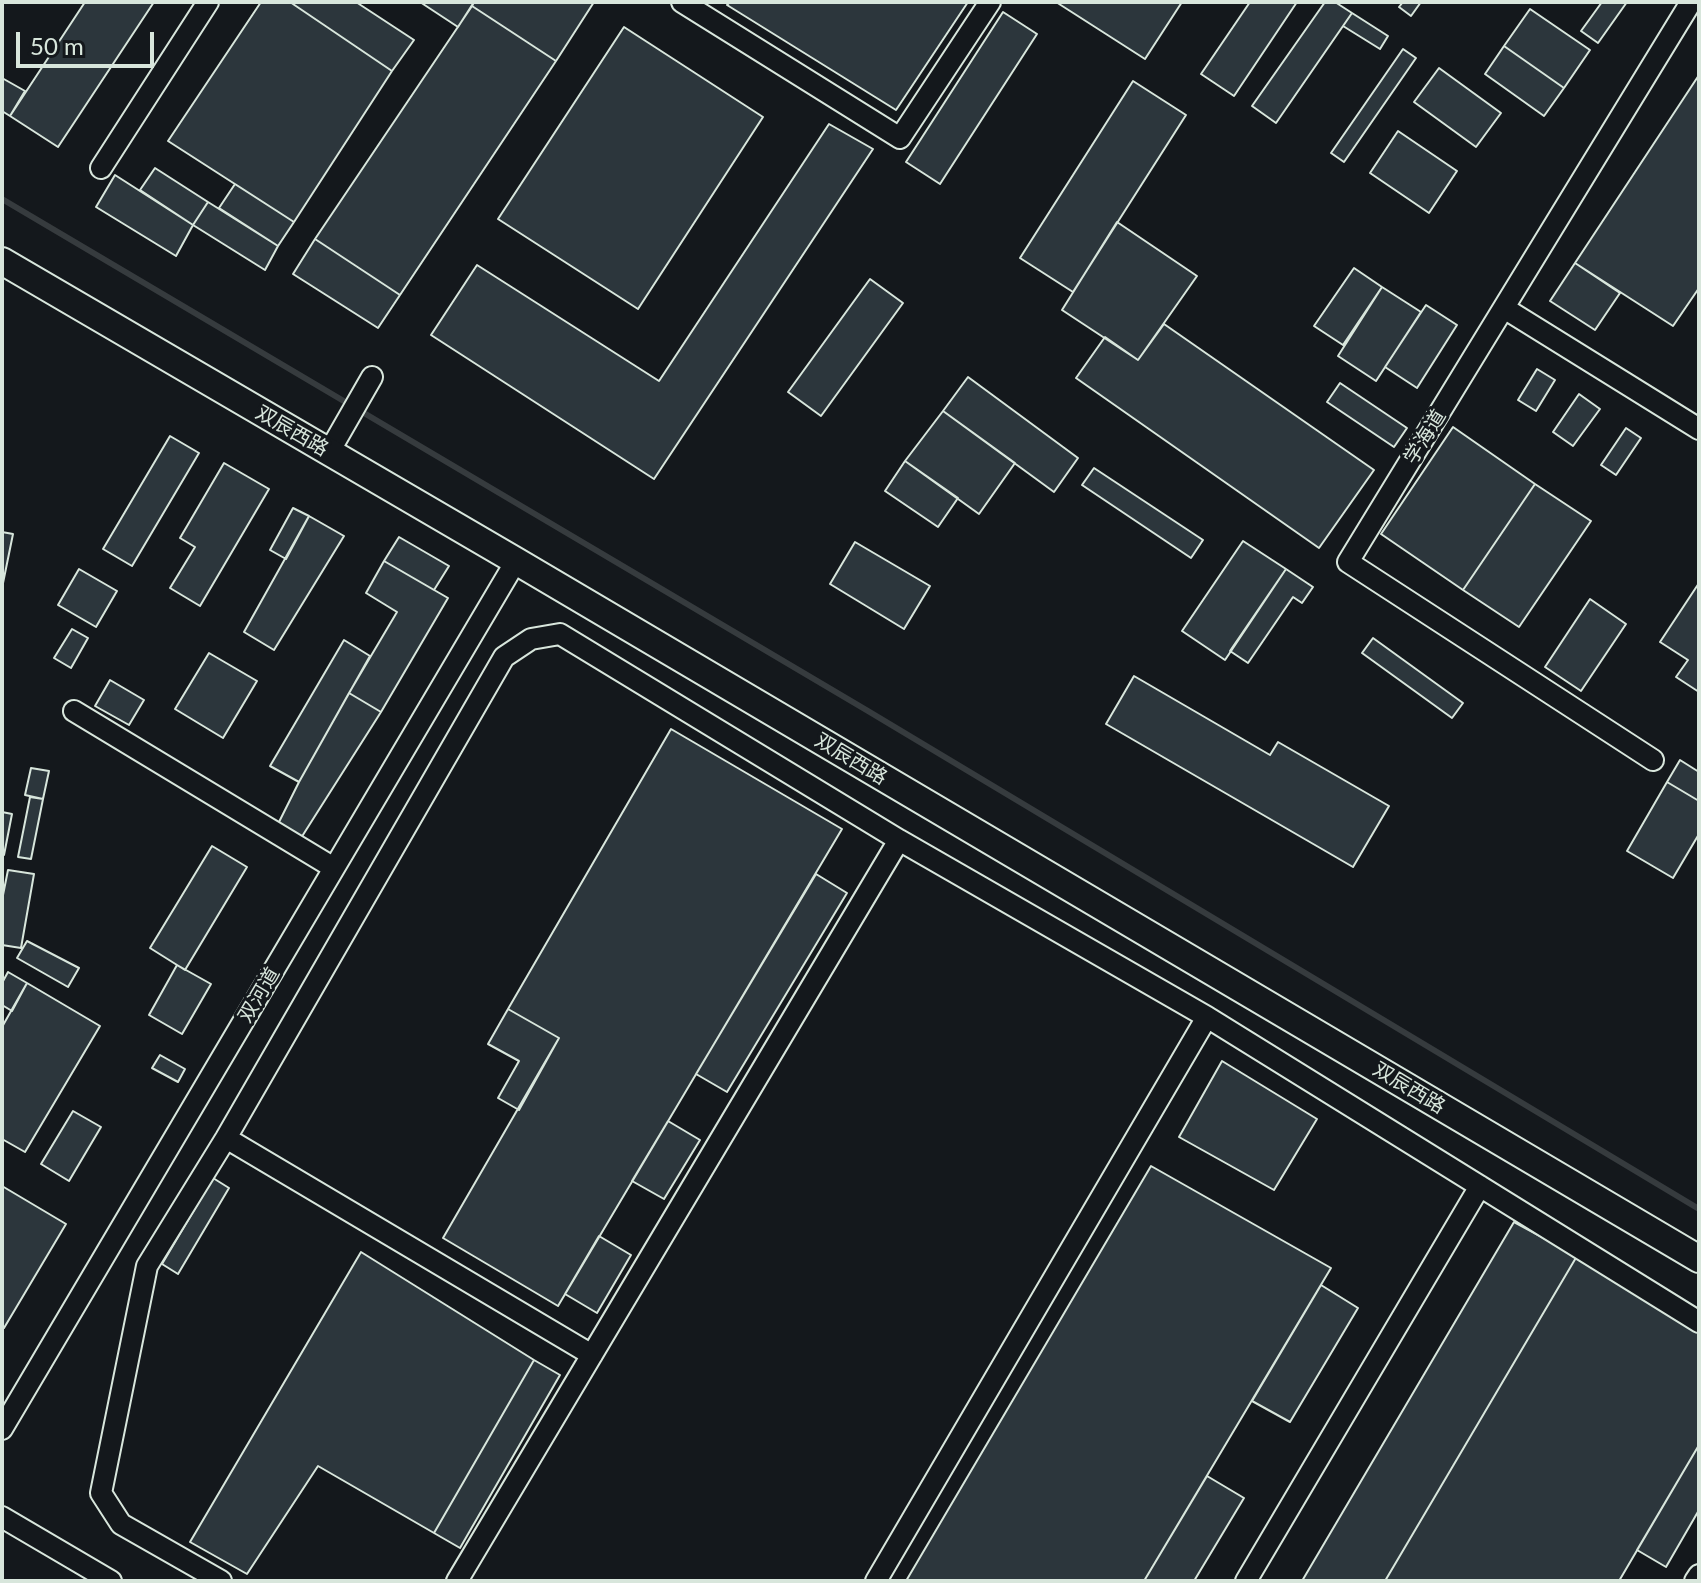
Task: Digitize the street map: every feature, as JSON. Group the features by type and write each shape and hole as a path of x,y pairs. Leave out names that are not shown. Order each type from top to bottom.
{"main road":[{"name":"双辰西路","path":"2,261 1699,1259"}],"street":[{"path":"101,168 208,2"},
{"path":"682,2 900,138 990,2"},
{"name":"学海道","path":"1653,760 1348,562 1691,2"},
{"path":"1504,308 1699,429"},
{"path":"329,452 372,377"},
{"name":"双河道","path":"2,1429 516,561"},
{"path":"221,1581 121,1524 101,1493 147,1266 226,1138 504,657 531,639 560,634 899,840 1207,1017 1699,1322"},
{"path":"74,711 334,868"},
{"path":"457,1581 899,840"},
{"path":"876,1581 1207,1017"},
{"path":"226,1138 592,1355"},
{"path":"1246,1581 1480,1186"},
{"path":"2,1517 111,1581"},
{"path":"1695,1581 1699,1575"}],"building":[{"path":"85,2 154,2 58,147 10,116"},
{"path":"261,2 290,2 392,71 294,222 168,141"},
{"path":"290,2 356,2 414,40 392,71"},
{"path":"420,2 474,2 458,27"},
{"path":"474,2 594,2 556,61 472,6"},
{"path":"730,2 968,2 896,110 727,5"},
{"path":"1056,2 1182,2 1145,59"},
{"path":"1250,2 1297,2 1234,96 1201,74"},
{"path":"1325,2 1335,2 1352,13 1276,123 1252,106"},
{"path":"1403,2 1421,2 1411,16 1399,7"},
{"path":"1602,2 1627,2 1598,43 1581,31"},
{"path":"472,6 556,61 400,295 315,239"},
{"path":"1530,9 1590,50 1564,88 1504,46"},
{"path":"1003,12 1037,34 940,184 906,162"},
{"path":"1352,13 1388,36 1380,49 1343,26"},
{"path":"624,27 763,117 638,309 498,219"},
{"path":"1504,46 1564,88 1544,116 1485,74"},
{"path":"1403,49 1416,58 1344,162 1331,153"},
{"path":"1439,68 1501,113 1476,147 1414,102"},
{"path":"1699,75 1699,288 1673,326 1575,263"},
{"path":"2,78 25,91 10,116 2,111"},
{"path":"1133,81 1186,115 1073,292 1020,258"},
{"path":"829,124 873,149 654,479 431,335 477,265 659,381"},
{"path":"1398,131 1457,171 1429,213 1370,173"},
{"path":"155,168 208,202 193,225 140,190"},
{"path":"115,175 193,225 176,256 96,207"},
{"path":"235,184 294,222 278,246 219,208"},
{"path":"208,202 278,246 265,270 193,225"},
{"path":"1117,222 1197,276 1138,360 1062,310"},
{"path":"315,239 400,295 378,328 293,274"},
{"path":"1575,263 1620,293 1595,330 1550,301"},
{"path":"1354,268 1382,287 1343,345 1314,326"},
{"path":"870,279 903,303 821,416 788,392"},
{"path":"1382,287 1421,312 1376,381 1338,356"},
{"path":"1426,305 1457,325 1417,388 1385,367"},
{"path":"1164,324 1374,470 1319,548 1076,378 1105,337 1138,360"},
{"path":"1537,369 1555,380 1536,411 1518,400"},
{"path":"968,377 1078,458 1054,492 943,411"},
{"path":"1340,383 1407,428 1394,447 1327,402"},
{"path":"1579,394 1600,409 1573,446 1553,432"},
{"path":"943,411 1015,463 979,514 905,461"},
{"path":"1453,427 1535,484 1463,590 1381,534"},
{"path":"1626,428 1641,438 1616,475 1601,465"},
{"path":"170,436 199,453 132,566 103,549"},
{"path":"905,461 958,498 938,527 885,491"},
{"path":"224,463 269,489 200,606 170,588 195,547 180,538"},
{"path":"1094,468 1203,540 1191,558 1082,485"},
{"path":"1535,484 1591,521 1519,627 1463,590"},
{"path":"293,508 309,516 286,559 270,550"},
{"path":"309,516 344,536 274,650 244,632"},
{"path":"2,532 13,534 2,588"},
{"path":"399,537 449,566 434,590 384,561"},
{"path":"1243,541 1286,569 1225,660 1182,631"},
{"path":"855,542 930,586 904,629 830,584"},
{"path":"384,561 448,598 381,712 349,693 397,612 366,593"},
{"path":"79,569 117,591 96,627 58,605"},
{"path":"1286,569 1313,587 1302,603 1293,597 1248,663 1230,651"},
{"path":"1699,583 1699,692 1676,677 1688,660 1660,642"},
{"path":"1590,599 1626,624 1581,691 1545,667"},
{"path":"72,629 88,638 71,668 54,658"},
{"path":"1373,638 1463,703 1452,718 1362,653"},
{"path":"344,640 370,656 299,782 270,766"},
{"path":"209,653 257,681 223,738 175,709"},
{"path":"1134,676 1270,755 1278,742 1389,806 1353,867 1106,724"},
{"path":"110,680 144,700 129,725 95,706"},
{"path":"349,693 381,712 301,838 278,824"},
{"path":"671,729 842,829 558,1306 443,1238 559,1038 508,1009"},
{"path":"1680,760 1699,772 1699,801 1667,782"},
{"path":"31,768 49,771 43,799 25,795"},
{"path":"1667,782 1699,801 1699,834 1673,878 1627,851"},
{"path":"30,797 43,799 31,859 18,857"},
{"path":"2,812 12,814 4,855 2,855"},
{"path":"212,846 247,867 185,970 150,948"},
{"path":"8,870 34,874 21,948 2,945 2,900"},
{"path":"816,874 847,893 727,1092 696,1074"},
{"path":"27,941 79,968 68,987 17,958"},
{"path":"177,965 211,984 182,1034 149,1015"},
{"path":"8,972 27,983 12,1011 2,1005 2,983"},
{"path":"27,983 100,1026 25,1152 2,1139 2,1027"},
{"path":"508,1009 559,1038 519,1110 498,1098 519,1061 488,1044"},
{"path":"160,1055 185,1069 178,1082 152,1068"},
{"path":"1222,1061 1317,1119 1274,1190 1179,1137"},
{"path":"73,1111 101,1127 69,1181 41,1164"},
{"path":"668,1121 700,1140 664,1199 632,1181"},
{"path":"1151,1166 1331,1268 1144,1581 906,1581"},
{"path":"213,1178 229,1188 178,1274 162,1264"},
{"path":"2,1186 66,1224 4,1328 2,1327"},
{"path":"1514,1222 1577,1256 1385,1581 1302,1581"},
{"path":"599,1236 631,1255 597,1313 565,1294"},
{"path":"361,1252 534,1360 434,1533 318,1466 247,1574 190,1542"},
{"path":"1577,1256 1699,1331 1699,1445 1619,1581 1385,1581"},
{"path":"1321,1285 1358,1308 1290,1422 1252,1401"},
{"path":"534,1360 560,1375 460,1548 434,1533"},
{"path":"1699,1445 1699,1510 1666,1567 1637,1550"},
{"path":"1207,1476 1244,1498 1194,1581 1144,1581"}],"waterway":[{"path":"2,199 868,711 1699,1209"}]}
